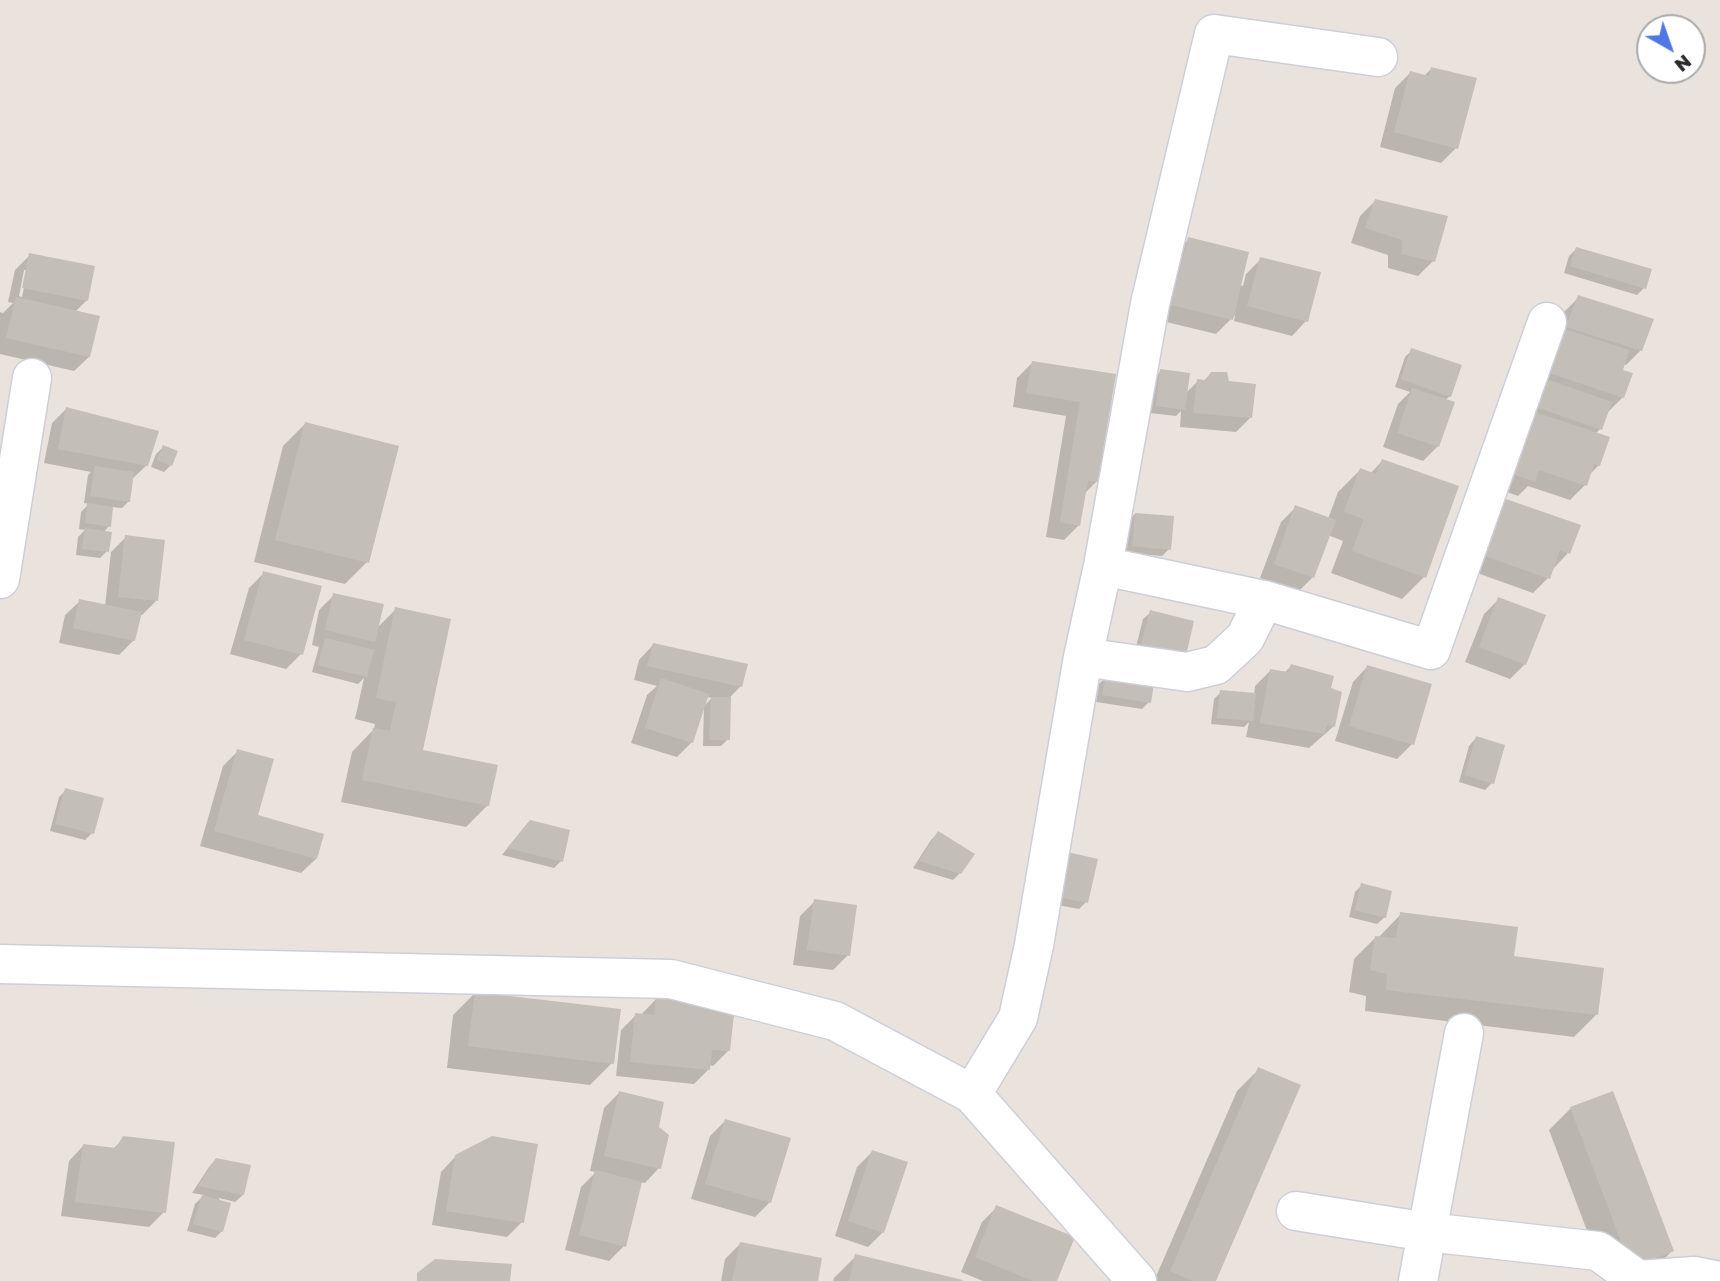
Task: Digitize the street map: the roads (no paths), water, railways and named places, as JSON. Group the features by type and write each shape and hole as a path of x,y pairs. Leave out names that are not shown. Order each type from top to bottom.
{"street":[{"path":"972,1094 1018,1018 1034,945 1083,657 1103,566 1150,304 1214,34 1378,57"},
{"path":"1103,566 1264,600 1431,650 1546,322"},
{"path":"0,579 32,378"},
{"path":"1083,657 1187,672 1216,665 1245,638 1264,600"},
{"path":"0,964 671,979 835,1021 972,1094 1137,1281"},
{"path":"1418,1281 1464,1033"},
{"path":"1296,1211 1427,1232 1598,1251 1638,1280 1694,1276 1720,1281"}]}
